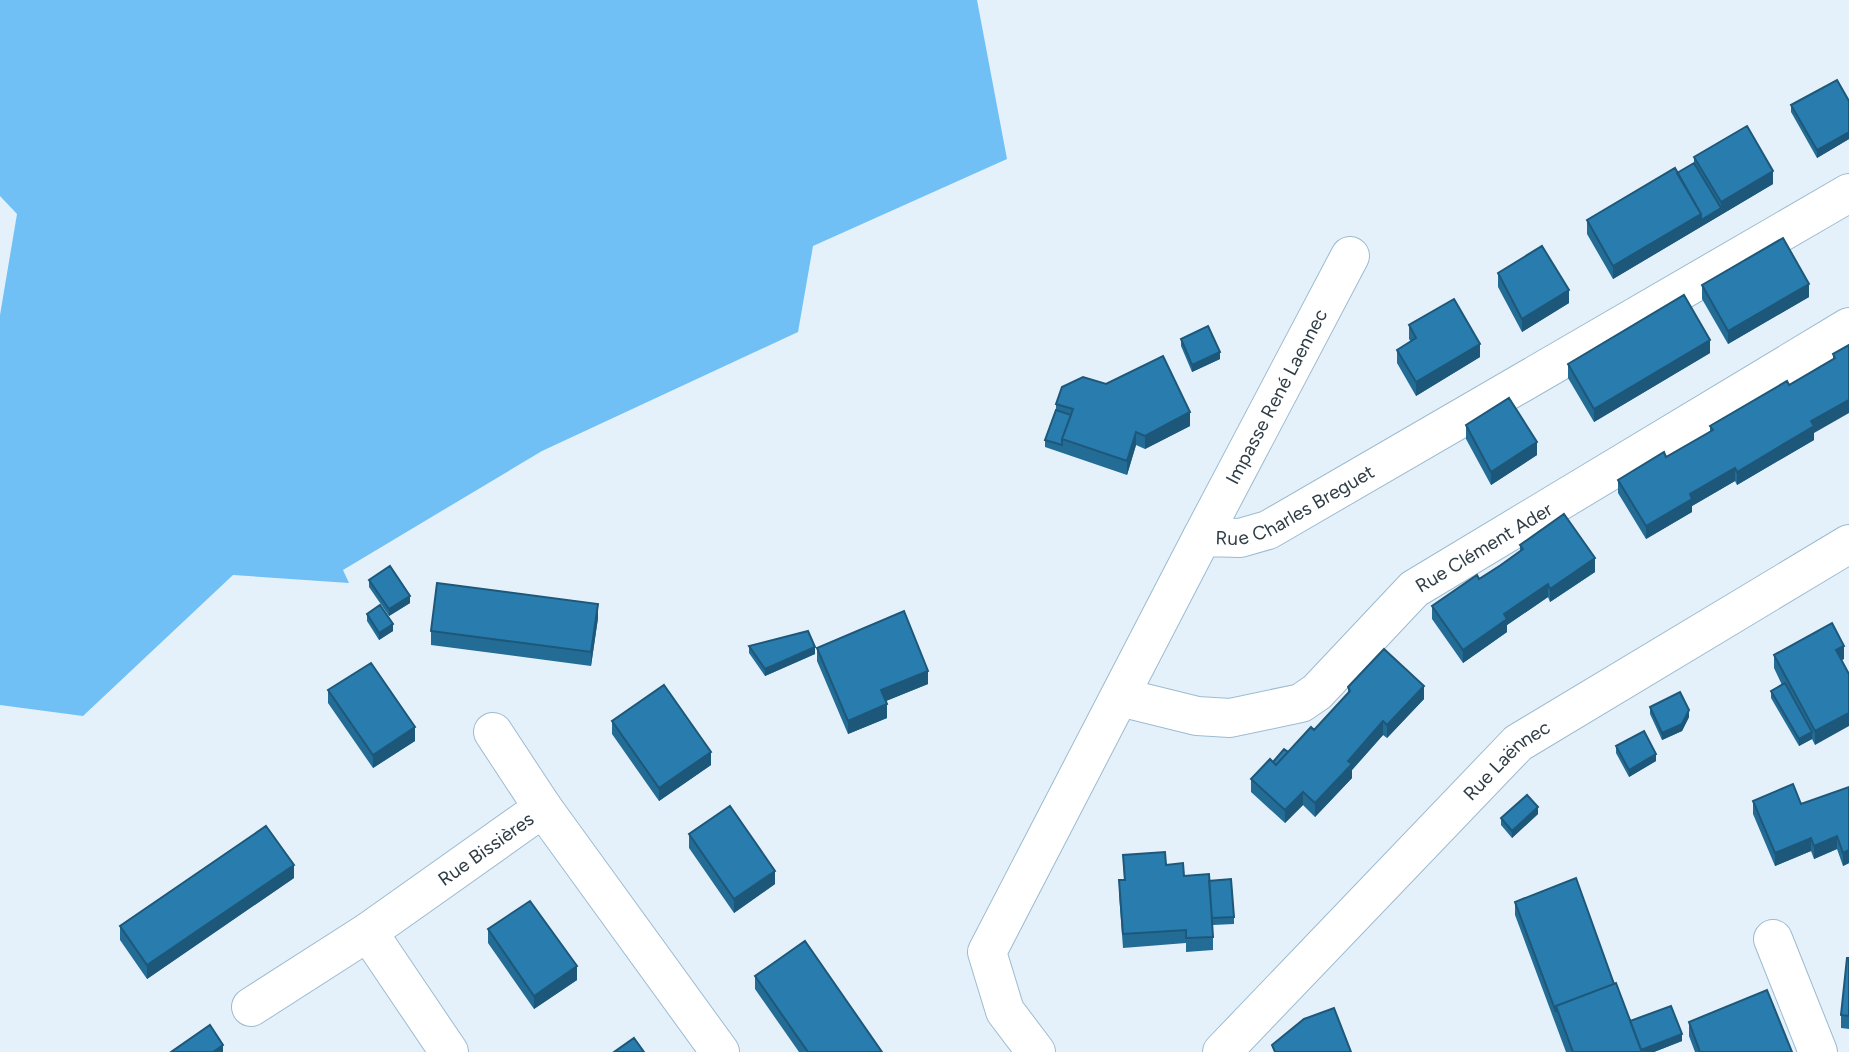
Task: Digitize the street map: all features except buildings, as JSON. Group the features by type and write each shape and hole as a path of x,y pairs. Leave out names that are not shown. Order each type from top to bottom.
{"street":[{"name":"Rue Charles Breguet","path":"1036,1052 1005,1011 986,952 1202,537 1240,538 1268,530 1849,193"},
{"name":"Impasse René Laennec","path":"1202,537 1350,256"},
{"name":"Rue Clément Ader","path":"1120,697 1197,716 1230,718 1301,703 1317,692 1414,589 1849,327"},
{"name":"Rue Laënnec","path":"1222,1052 1518,743 1849,544"},
{"path":"492,732 543,808"},
{"name":"Rue Bissières","path":"251,1007 368,932 543,808 720,1052"},
{"path":"368,932 449,1052"},
{"path":"1773,939 1818,1052"}],"shaded area":[{"path":"0,0 977,0 1007,159 813,246 798,332 542,451 343,570 349,583 233,575 83,716 0,705 0,315 17,214 0,196"}]}
